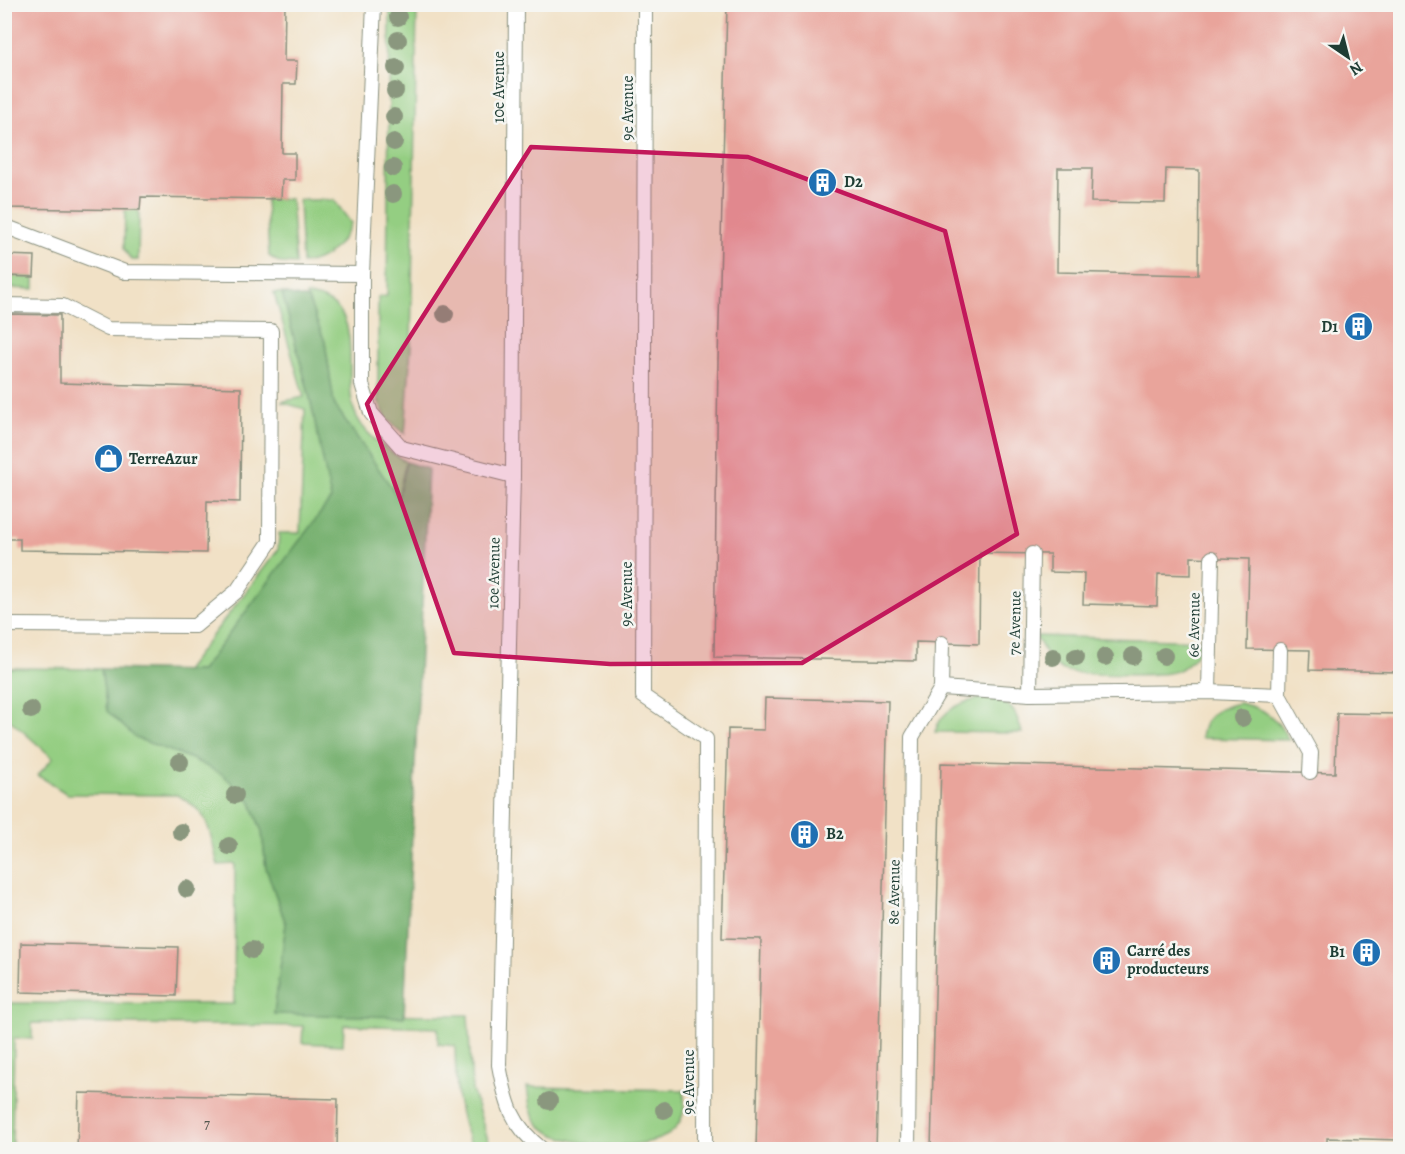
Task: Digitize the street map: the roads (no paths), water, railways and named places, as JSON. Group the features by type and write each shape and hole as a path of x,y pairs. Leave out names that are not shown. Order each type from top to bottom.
{"lane":[{"path":"374,4 362,274 362,384 370,413 402,448 513,476"},
{"name":"10e Avenue","path":"516,4 513,476 499,1065 506,1105 525,1136 543,1149"},
{"name":"9e Avenue","path":"645,4 643,696 706,740 705,1149"},
{"path":"4,226 125,272 362,274"},
{"path":"4,305 63,306 108,329 271,331 270,542 237,591 195,626 4,625"},
{"name":"7e Avenue","path":"1030,694 1032,554"},
{"name":"6e Avenue","path":"1209,692 1212,558"},
{"path":"942,643 942,688 1030,694 1209,692 1279,695"},
{"path":"1280,650 1279,695 1311,753 1310,772"},
{"name":"8e Avenue","path":"908,1149 912,737 942,688"}],"place":[{"name":"D2","path":"823,182"},
{"name":"D1","path":"1359,327"},
{"name":"TerreAzur","path":"108,459"},
{"name":"B2","path":"805,834"},
{"name":"B1","path":"1366,952"},
{"name":"Carré des producteurs","path":"1106,960"}]}
